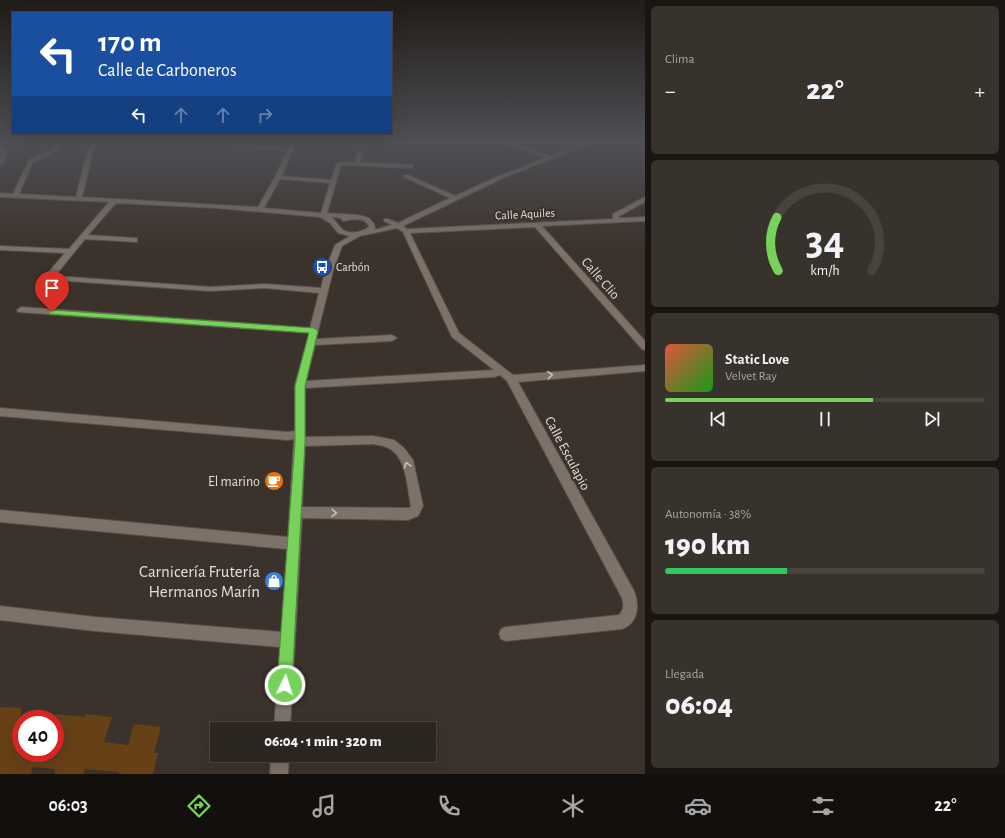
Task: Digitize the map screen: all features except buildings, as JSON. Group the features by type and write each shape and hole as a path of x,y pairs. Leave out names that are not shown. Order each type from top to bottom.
{"street":[{"path":"15,196 23,178"},
{"path":"79,198 84,178"},
{"path":"260,209 277,178"},
{"path":"291,178 334,182"},
{"path":"323,216 335,178"},
{"path":"411,178 455,198"},
{"path":"0,195 79,198 260,209 323,216 381,220 413,218 501,178"},
{"path":"617,220 615,215 645,199"},
{"path":"114,201 69,251 52,273 51,277 210,289 264,286 324,291"},
{"path":"323,216 348,234 403,228 413,218"},
{"path":"339,245 335,242 338,221 350,217"},
{"path":"364,219 372,225 372,228 367,232"},
{"name":"Calle Aquiles","path":"403,228 537,225 645,219"},
{"path":"381,220 403,228"},
{"name":"Calle Clio","path":"537,225 645,347"},
{"name":"Calle Esculapio","path":"403,228 454,335 506,375 629,596 631,612 628,618 622,622 506,634"},
{"path":"282,722 300,438 300,386 329,271 339,245 358,234"},
{"path":"82,237 134,240"},
{"path":"0,248 69,251"},
{"path":"21,310 313,337 392,338"},
{"path":"300,386 494,374 506,375 645,368"},
{"path":"0,412 300,438 373,440 390,443 400,450 407,460 417,506 414,512 408,514 295,512"},
{"path":"0,516 258,542 293,543"},
{"path":"0,613 95,624 288,640"},
{"path":"279,774 280,762"}],"place":[{"name":"Carbón","path":"322,267"},
{"name":"El marino","path":"274,481"},
{"name":"Carnicería Frutería Hermanos Marín","path":"274,581"}],"route":[{"path":"52,312 314,331 300,386 300,442 285,685"}]}
